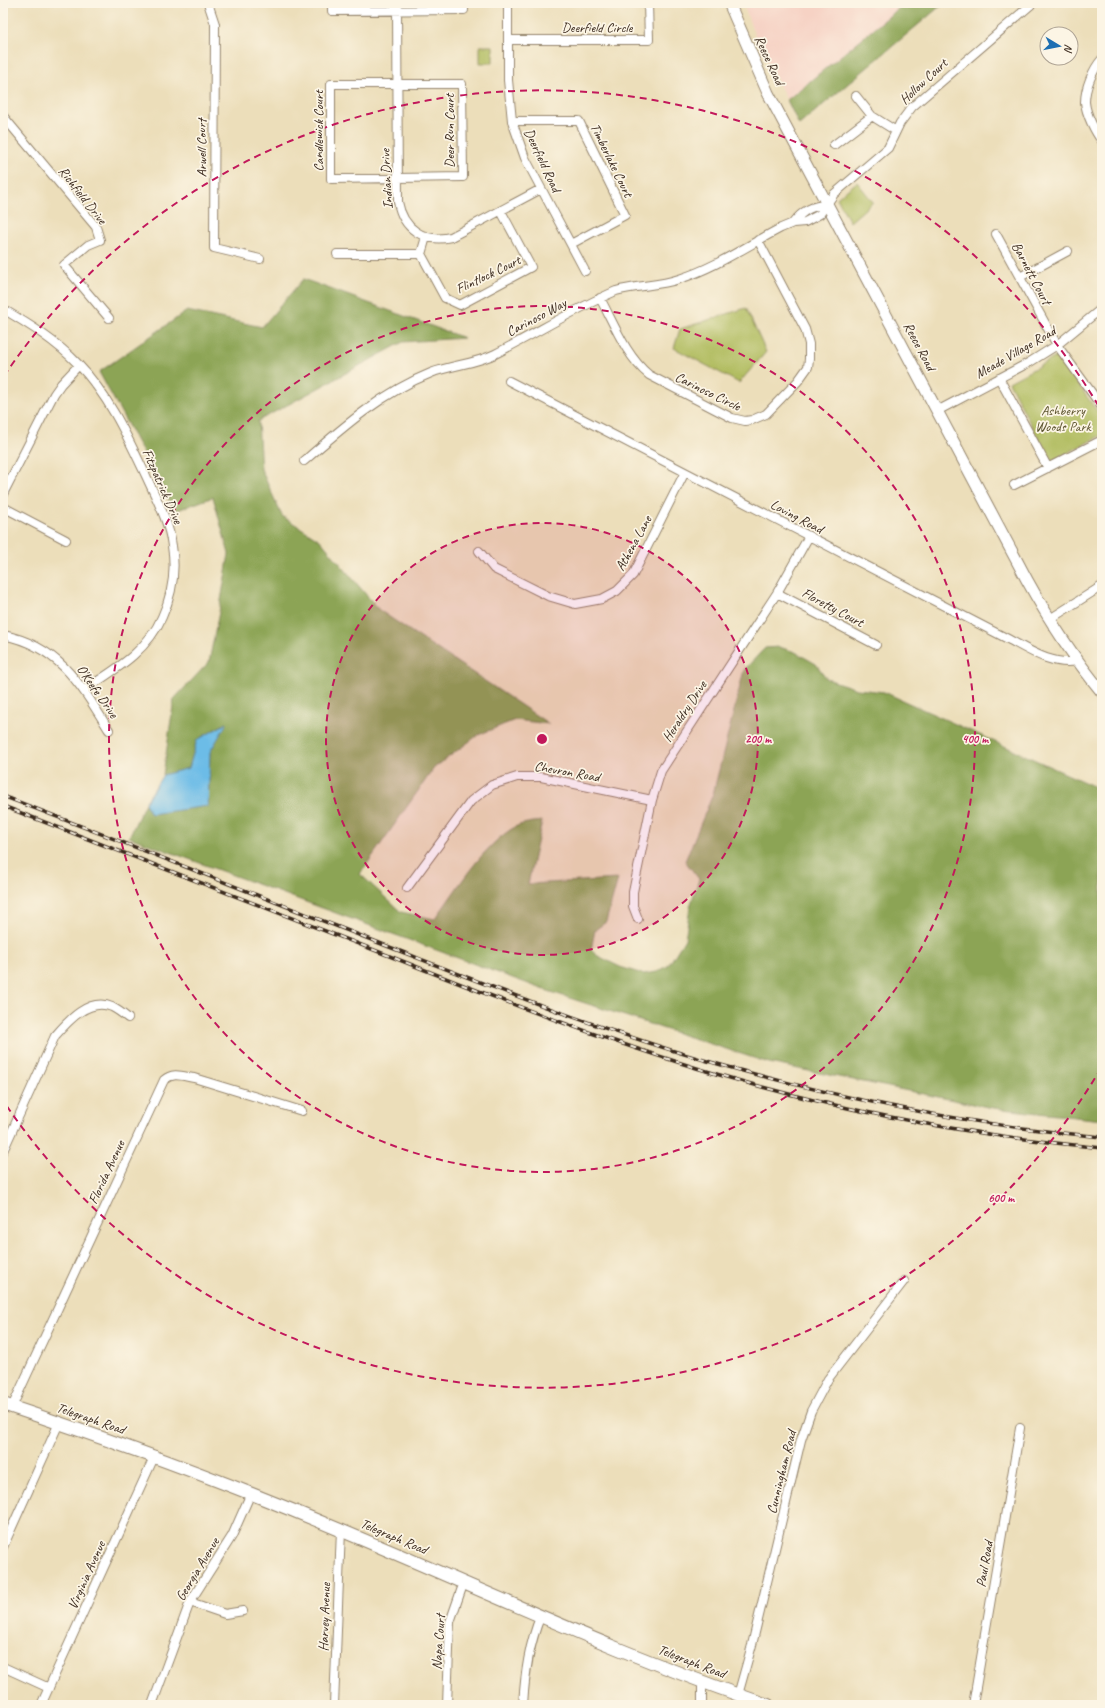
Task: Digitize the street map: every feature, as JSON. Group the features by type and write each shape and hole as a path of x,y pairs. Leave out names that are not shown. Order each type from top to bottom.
{"main road":[{"name":"Reece Road","path":"729,3 757,69 827,205 937,411 1050,619 1077,661 1102,692"},
{"name":"Telegraph Road","path":"8,1406 155,1455 341,1530 702,1682 768,1705"}],"street":[{"name":"Arwell Court","path":"208,3 215,24 214,248 260,259"},
{"path":"332,3 332,10 397,6 464,10 464,3"},
{"name":"Deerfield Road","path":"508,3 508,80 512,121 525,158 585,272"},
{"name":"Deerfield Circle","path":"508,40 649,40 648,3"},
{"name":"Hollow Court","path":"827,205 834,194 884,152 891,144 896,131 912,107 1033,3"},
{"name":"Indian Drive","path":"397,6 397,178 400,212 410,228 426,237 434,239 451,237 541,189"},
{"path":"1102,59 1094,70 1085,102 1097,134 1102,141"},
{"name":"Candlewick Court","path":"397,84 331,84 331,179 397,178"},
{"name":"Deer Run Court","path":"397,84 462,84 463,169 463,177 397,178"},
{"path":"856,96 872,116 896,131"},
{"name":"Richfield Drive","path":"3,116 96,227 100,240 88,245 64,265 109,318"},
{"path":"834,145 872,116"},
{"name":"Timberlake Court","path":"512,121 579,121 625,215 570,244"},
{"name":"Carinoso Way","path":"304,460 369,408 402,386 447,367 493,355 600,298 629,287 661,283 692,274 793,223 805,222 820,214 827,205"},
{"name":"Flintlock Court","path":"421,254 445,298 460,305 531,267 501,211"},
{"name":"Barnett Court","path":"996,234 1056,345 1102,407"},
{"path":"336,254 421,254 426,237"},
{"name":"Carinoso Circle","path":"600,298 631,356 639,367 649,375 732,418 745,421 759,418 773,409 804,374 808,367 810,352 806,329 758,240"},
{"path":"1020,277 1068,251"},
{"name":"Meade Village Road","path":"937,411 999,378 1056,345 1102,308"},
{"name":"Fitzpatrick Drive","path":"3,309 43,334 79,365 110,404 121,424 167,523 174,561 168,604 162,618 149,639 123,665 84,690"},
{"path":"3,494 54,394 61,384 79,365"},
{"path":"999,378 1048,468"},
{"name":"Loving Road","path":"509,380 1050,660 1063,663 1077,661"},
{"path":"1014,485 1102,440"},
{"name":"Athena Lane","path":"479,551 494,569 548,596 575,604 602,599 617,591 633,575 685,472"},
{"path":"3,507 66,540"},
{"name":"Heraldry Drive","path":"638,919 634,906 633,892 656,784 668,759 777,593 809,536"},
{"path":"1050,619 1102,586"},
{"name":"Floretty Court","path":"777,593 876,645"},
{"name":"O'Keefe Drive","path":"3,635 23,641 46,652 68,669 84,690 109,730"},
{"name":"Chevron Road","path":"407,888 471,801 481,792 504,780 517,777 541,777 652,800"},
{"path":"3,1151 55,1036 64,1025 84,1010 95,1006 104,1005 112,1007 128,1018"},
{"name":"Florida Avenue","path":"8,1406 164,1080 169,1076 176,1074 194,1078 302,1111"},
{"name":"Cunningham Road","path":"738,1695 801,1440 811,1411 828,1379 904,1281"},
{"path":"3,1548 59,1422"},
{"name":"Paul Road","path":"973,1705 1020,1428"},
{"name":"Virginia Avenue","path":"41,1705 155,1455"},
{"name":"Georgia Avenue","path":"152,1705 190,1602 232,1536 251,1493"},
{"name":"Harvey Avenue","path":"334,1705 341,1530"},
{"name":"Napa Court","path":"447,1705 450,1622 464,1582"},
{"path":"190,1602 225,1614 243,1611"},
{"path":"523,1705 528,1653 533,1634 541,1615"},
{"path":"3,1667 49,1688"},
{"path":"702,1682 702,1705"}],"shaded area":[{"path":"743,3 944,3 799,125 752,29"}],"green space":[{"path":"905,3 944,3 799,125 787,100"},
{"path":"480,46 493,46 493,63 480,63"},
{"path":"857,182 873,202 850,222 837,198"},
{"path":"303,279 464,338 403,342 258,421 261,469 282,516 320,540 379,610 549,724 515,720 478,735 434,768 360,874 401,912 435,919 471,868 492,845 515,827 542,821 528,884 618,879 606,922 595,930 591,950 598,956 620,967 643,974 657,972 668,966 685,939 690,907 699,879 685,861 713,794 744,670 765,648 779,647 795,652 816,664 827,679 857,689 884,692 1102,790 1102,1120 993,1108 769,1063 545,990 129,837 145,803 151,814 208,805 210,752 226,723 197,740 189,768 163,775 174,699 209,662 229,554 213,497 175,511 99,372 187,311 262,327"},
{"path":"746,308 766,352 739,383 674,348 680,329"},
{"name":"Ashberry Woods Park","path":"1058,356 1102,418 1102,435 1050,462 1009,382"}],"water":[{"path":"227,723 210,752 208,806 151,814 145,803 163,775 189,768 197,740"}],"railway":[{"path":"3,796 479,982 654,1045 787,1083 876,1103 1011,1127 1102,1137"},
{"path":"3,806 517,1006 648,1053 737,1080 872,1113 964,1130 1102,1148"}]}
